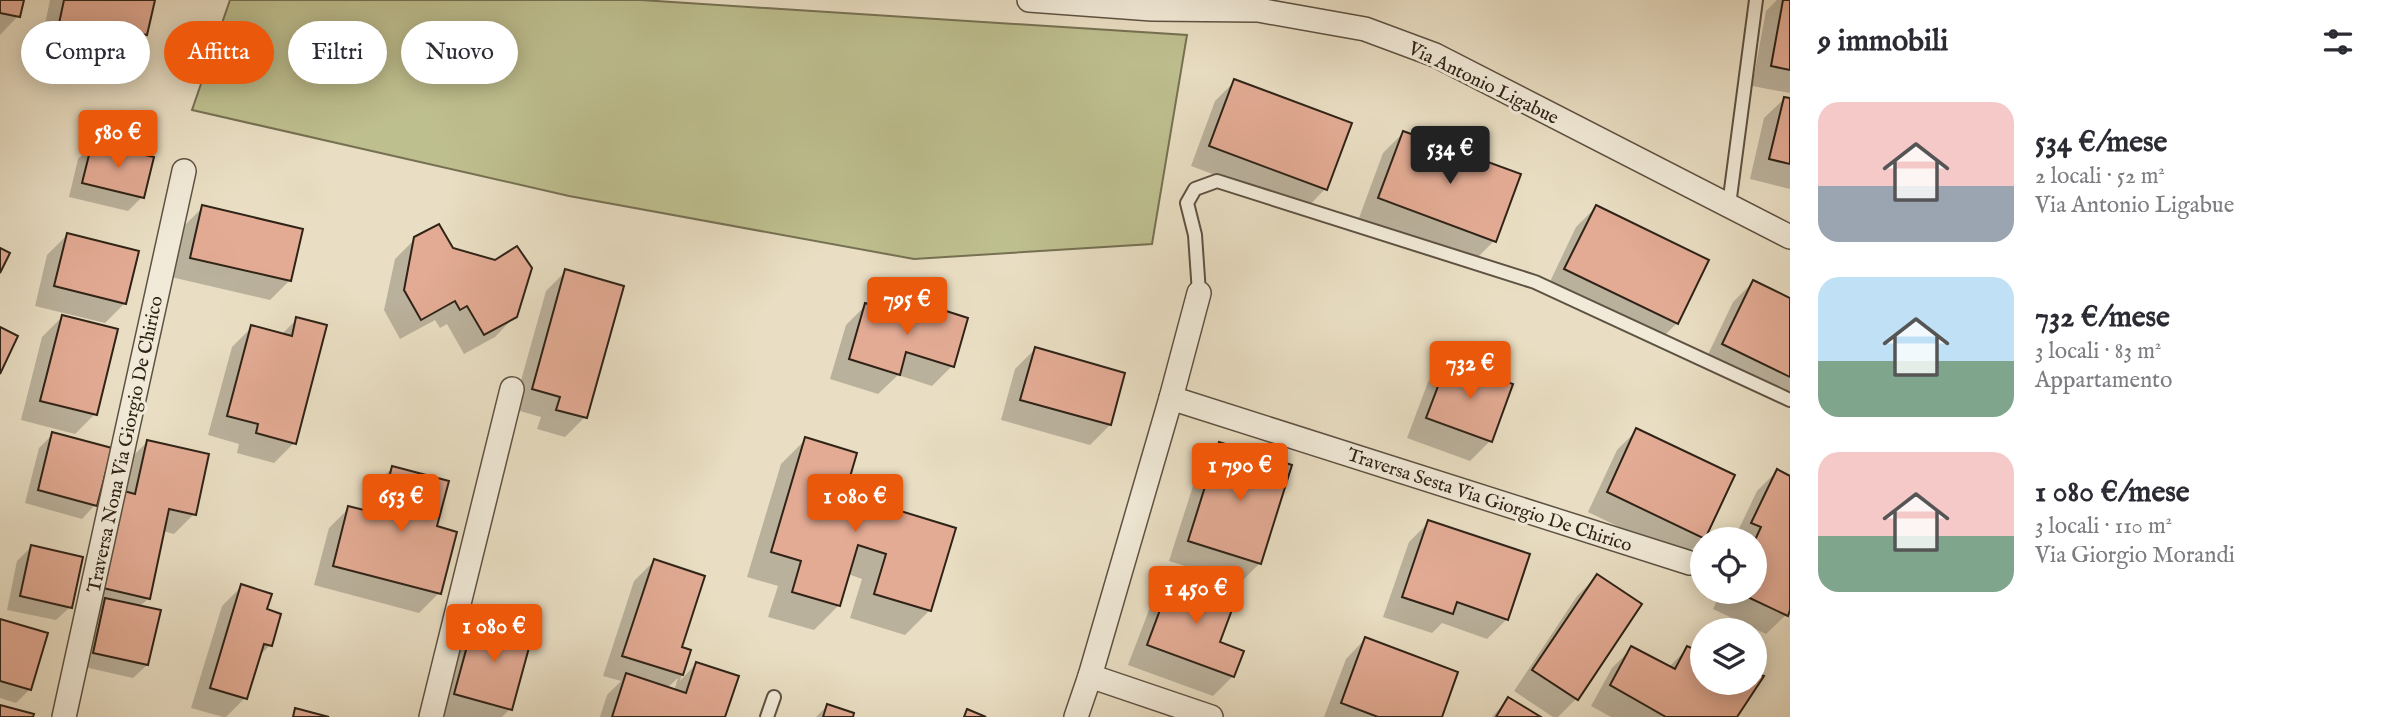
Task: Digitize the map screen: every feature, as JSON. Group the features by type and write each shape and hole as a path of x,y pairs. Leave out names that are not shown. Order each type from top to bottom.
{"street":[{"name":"Via Antonio Ligabue","path":"1029,0 1152,9 1258,10 1365,29 1434,55 1790,237"},
{"name":"Traversa Nona Via Giorgio De Chirico","path":"64,717 184,171"},
{"path":"1076,717 1171,398 1199,293"},
{"path":"431,717 512,389"},
{"name":"Traversa Sesta Via Giorgio De Chirico","path":"1171,398 1689,563"},
{"path":"1090,676 1211,717"}],"lane":[{"path":"1729,205 1756,0"},
{"path":"1199,293 1195,235 1187,203 1195,189 1217,181 1535,282 1790,400"},
{"path":"767,717 774,697"}],"green space":[{"path":"230,0 641,0 1187,35 1152,244 914,259 569,196 192,110 201,84 274,84 274,21 223,21"}],"building":[{"path":"0,0 24,0 20,17 0,13"},
{"path":"64,0 155,0 150,22 60,21"},
{"path":"1783,0 1790,0 1790,70 1771,66"},
{"path":"1234,79 1352,123 1327,190 1209,146"},
{"path":"1784,97 1790,98 1790,164 1769,159"},
{"path":"1403,131 1521,174 1496,242 1378,198"},
{"path":"92,143 154,157 144,198 82,183"},
{"path":"202,205 303,229 291,281 190,258"},
{"path":"1596,205 1709,260 1678,324 1564,269"},
{"path":"439,224 453,248 495,260 517,246 532,268 517,317 484,335 467,306 460,310 455,301 421,320 404,290 414,237"},
{"path":"67,233 139,251 126,304 54,286"},
{"path":"0,248 10,253 0,273"},
{"path":"565,269 624,286 587,418 556,410 560,397 532,389"},
{"path":"1753,280 1790,298 1790,377 1722,344"},
{"path":"865,303 916,318 921,303 968,318 954,367 906,352 900,375 849,359"},
{"path":"62,315 118,329 97,415 40,401"},
{"path":"296,317 327,325 296,444 256,433 258,424 227,416 251,325 292,336"},
{"path":"0,327 18,336 0,374"},
{"path":"1035,347 1125,373 1111,425 1020,400"},
{"path":"1448,360 1513,384 1492,442 1426,418"},
{"path":"1636,428 1735,475 1711,527 1690,527 1690,532 1607,492"},
{"path":"52,432 112,448 97,506 38,490"},
{"path":"805,437 857,453 845,494 956,528 931,611 874,594 886,554 858,545 840,606 792,592 801,561 771,552"},
{"path":"147,440 209,454 196,515 169,509 150,599 103,588 124,491 135,494"},
{"path":"1219,442 1292,465 1261,564 1188,541"},
{"path":"392,466 449,481 437,526 457,532 441,594 333,566 348,506 380,514"},
{"path":"1777,469 1790,476 1788,616 1762,604 1767,604 1767,527 1751,523"},
{"path":"1428,520 1530,554 1508,620 1457,602 1453,614 1402,597"},
{"path":"31,545 83,557 72,608 20,596"},
{"path":"654,559 705,576 682,647 691,650 683,675 622,656"},
{"path":"1597,574 1642,604 1578,700 1532,670"},
{"path":"1173,575 1236,599 1220,642 1244,651 1234,677 1147,645"},
{"path":"241,584 272,594 267,609 281,614 272,646 264,644 247,699 210,688"},
{"path":"105,598 161,610 148,665 93,653"},
{"path":"475,617 533,633 512,710 454,694"},
{"path":"0,619 48,633 31,690 0,681"},
{"path":"1365,637 1458,672 1442,717 1378,717 1341,703"},
{"path":"1631,646 1675,669 1687,646 1690,647 1690,695 1751,695 1737,717 1666,717 1610,685"},
{"path":"696,662 739,676 725,717 612,717 626,673 686,693"},
{"path":"1508,697 1541,717 1496,717"},
{"path":"827,704 854,713 853,717 823,717"},
{"path":"0,705 34,714 33,717 0,717"},
{"path":"295,708 329,717 293,717"},
{"path":"967,709 986,717 964,717"}]}
